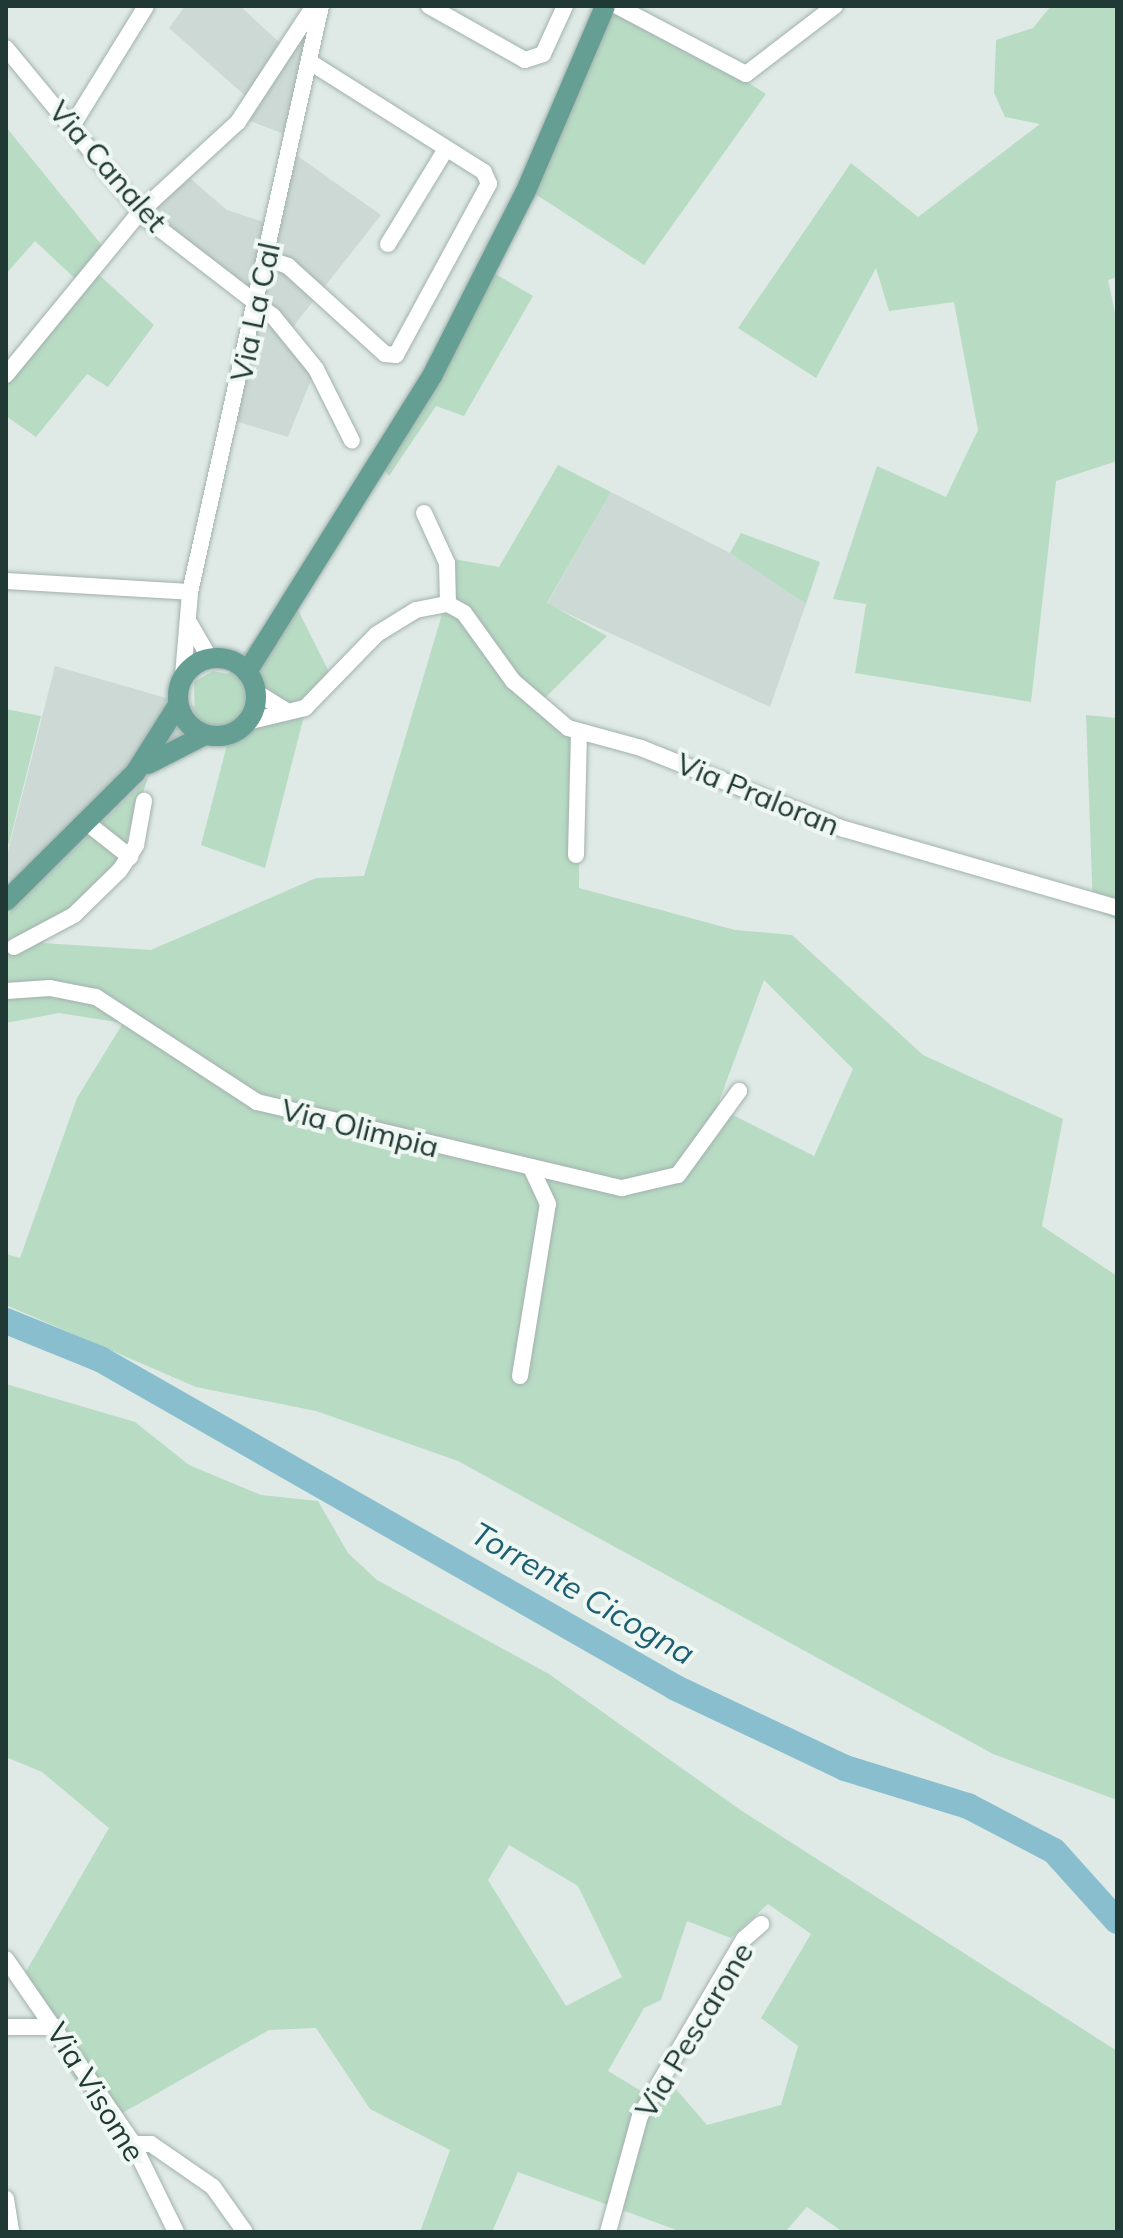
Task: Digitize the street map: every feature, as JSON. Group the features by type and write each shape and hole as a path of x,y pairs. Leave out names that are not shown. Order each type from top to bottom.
{"main road":[{"path":"247,672 274,620 378,470 433,374 525,193 605,6"},
{"path":"6,901 135,773 178,705 183,676 217,658 274,620"},
{"path":"135,773 205,735 228,735 247,722 256,692 247,672 217,658"},
{"path":"178,705 205,735"}],"street":[{"path":"72,126 146,6"},
{"path":"6,375 140,212 238,122 314,6"},
{"name":"Via La Cal","path":"183,676 190,592 259,301 321,6"},
{"path":"429,6 525,60 543,54 565,6"},
{"path":"617,6 746,74 835,6"},
{"name":"Via Canalet","path":"6,48 140,212 259,301 316,369 352,441"},
{"path":"268,259 285,264 385,354 396,355 489,184 484,172 310,62"},
{"path":"388,244 446,149"},
{"path":"247,722 291,713 317,700 377,634 416,610 448,604 447,563 424,513"},
{"path":"6,581 190,592"},
{"name":"Via Praloran","path":"448,604 464,613 513,681 579,732 641,748 844,829 1117,908"},
{"name":"Via La Cal","path":"189,618 217,658"},
{"path":"256,692 291,713"},
{"path":"576,855 579,732"},
{"path":"14,947 74,915 130,857 144,801"},
{"path":"87,823 130,857"},
{"name":"Via Olimpia","path":"6,991 50,988 96,997 257,1102 532,1170 622,1188 678,1175 739,1091"},
{"path":"520,1376 548,1204 532,1170"},
{"name":"Via Pescarone","path":"608,2232 640,2116 744,1939 761,1924"},
{"name":"Via Visome","path":"6,1959 57,2027 133,2144 176,2232"},
{"path":"6,2027 57,2027"},
{"path":"133,2144 151,2144 213,2187 245,2232"},
{"path":"6,2199 11,2232"}],"shaded area":[{"path":"185,6 240,6 281,44 312,6 295,138 242,118 251,101 169,28"},
{"path":"292,152 381,215 289,332 315,370 288,437 235,421 260,305 140,217 185,174 227,210 276,226"},
{"path":"611,492 730,553 806,604 770,707 547,604"},
{"path":"55,666 201,708 148,778 28,896 6,877 6,859"}],"green space":[{"path":"601,6 635,10 766,94 644,265 523,186"},
{"path":"1051,6 1117,6 1117,277 1108,280 1117,322 1117,461 1056,481 1031,702 855,673 866,604 833,599 877,466 946,497 978,430 954,302 889,311 876,268 816,378 738,328 851,163 918,217 1040,124 1005,117 994,93 996,40 1033,28"},
{"path":"6,127 109,254 96,272 154,325 108,387 87,374 36,437 6,416 6,379 83,286 35,241 6,274"},
{"path":"484,267 533,296 464,416 436,406 389,476 382,467"},
{"path":"558,465 611,492 547,603 607,636 540,703 580,728 579,888 735,930 792,935 923,1055 1063,1119 1042,1226 1117,1276 1117,1800 993,1754 458,1461 316,1411 196,1387 6,1305 6,1254 20,1258 77,1098 123,1023 59,1013 6,1023 6,916 148,778 120,858 43,943 151,950 316,878 364,876 446,601 442,557 499,567","holes":["764,980 853,1069 814,1156 717,1107"]},
{"path":"741,533 820,562 806,604 730,553"},
{"path":"289,592 331,676 304,716 265,868 201,845 228,741 182,729 195,715 194,682 213,671 229,674"},
{"path":"6,709 41,716 9,844 6,843"},
{"path":"1086,715 1117,718 1117,920 1093,909"},
{"path":"6,1384 135,1422 189,1465 261,1495 318,1501 348,1553 377,1580 549,1674 742,1811 1117,2051 1117,2232 843,2232 807,2207 785,2232 682,2232 518,2172 492,2232 420,2232 450,2150 370,2109 316,2028 269,2030 103,2124 17,1987 109,1828 42,1772 6,1757","holes":["509,1845 578,1886 622,1977 566,2006 488,1880","768,1904 811,1934 761,2018 798,2046 781,2105 707,2125 669,2081 656,2100 608,2071 644,2008 661,2000 687,1921 731,1938"]}],"waterway":[{"name":"Torrente Cicogna","path":"6,1321 100,1359 676,1688 845,1768 968,1806 1054,1851 1117,1921"}]}
